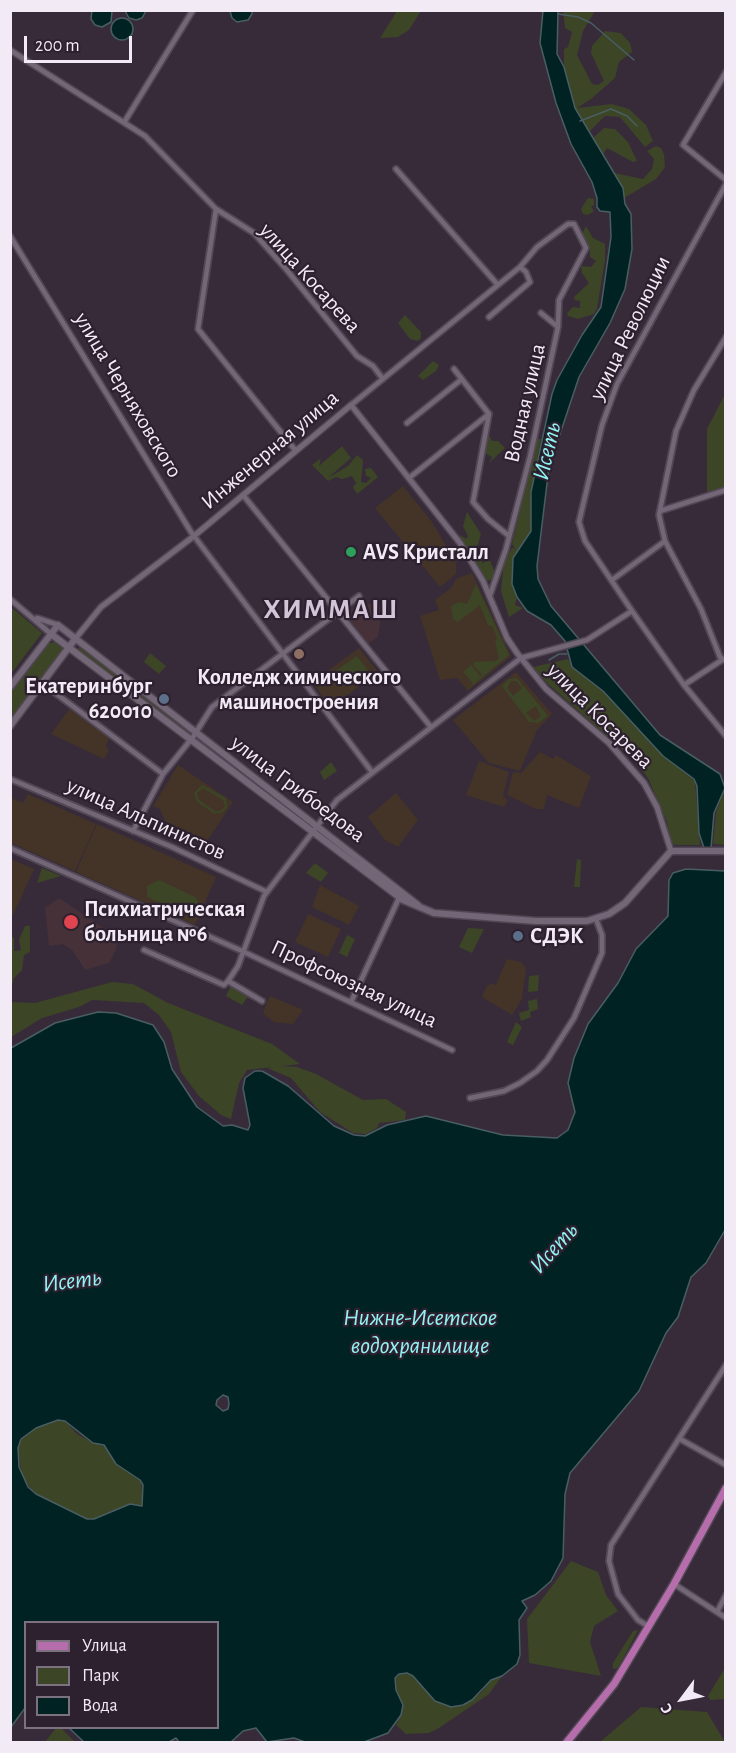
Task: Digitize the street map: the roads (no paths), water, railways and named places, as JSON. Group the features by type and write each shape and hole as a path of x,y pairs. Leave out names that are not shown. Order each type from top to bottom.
{"main road":[{"name":"улица Грибоедова","path":"58,625 422,908"},
{"path":"10,687 58,625"},
{"name":"улица Грибоедова","path":"51,634 399,898 422,908 447,915 536,921 574,922 596,919 625,903 671,851"},
{"name":"Инженерная улица","path":"10,726 75,639"},
{"path":"671,851 724,851"},
{"path":"567,1743 600,1705 674,1584 726,1488"}],"street":[{"path":"124,121 193,10"},
{"name":"улица Косарева","path":"10,50 124,121 161,150 216,209 254,233 357,356 373,366 383,379"},
{"path":"725,184 683,145 726,72"},
{"path":"396,169 498,285"},
{"name":"улица Революции","path":"725,184 617,384 602,425 579,522 585,541 632,611 684,685 726,736"},
{"path":"216,209 198,329 296,451"},
{"name":"Инженерная улица","path":"75,639 100,608 194,536 520,267 537,247 568,224 574,224"},
{"name":"Водная улица","path":"490,595 530,458 558,327 559,300 586,248 574,224"},
{"name":"улица Черняховского","path":"10,236 194,536 372,772"},
{"path":"489,317 530,282 526,272 520,267"},
{"path":"541,313 558,327"},
{"path":"684,685 724,661 701,609 665,541 660,511 676,431 694,390 726,337"},
{"path":"454,369 489,414 474,502 488,519 509,536"},
{"path":"407,423 462,379"},
{"name":"улица Косарева","path":"351,405 460,543 490,595 507,638 521,658 546,690 609,743 638,776 657,807 671,851"},
{"path":"409,478 489,414"},
{"path":"660,511 726,490"},
{"path":"243,495 431,727"},
{"path":"612,580 665,541"},
{"path":"133,831 163,774 212,707 359,596"},
{"name":"улица Грибоедова","path":"10,600 34,617 51,634"},
{"path":"144,950 224,985 238,966 267,892 336,800 521,658 587,640 632,611"},
{"name":"улица Грибоедова","path":"34,617 58,625"},
{"path":"42,683 163,774"},
{"name":"улица Альпинистов","path":"10,779 133,831 267,892"},
{"name":"Профсоюзная улица","path":"10,848 242,951 452,1050"},
{"path":"351,1002 399,898"},
{"path":"470,1098 504,1091 537,1071 547,1060 574,1018 602,953 602,935 596,919"},
{"path":"228,981 262,1001"},
{"path":"648,1626 638,1620 618,1594 609,1561 611,1545 726,1365"},
{"path":"680,1439 726,1465"},
{"path":"674,1584 726,1618"},
{"path":"717,1612 726,1595"}],"water":[{"path":"92,10 112,11 111,22 102,27 95,25 91,19"},
{"path":"125,10 146,11 142,18 136,20 129,18"},
{"path":"230,11 252,11 252,14 248,20 237,22 232,18"},
{"name":"Исеть","path":"543,11 558,11 557,54 564,67 575,108 623,188 625,204 631,214 632,249 625,289 610,323 579,377 549,467 537,566 538,579 551,606 660,735 720,774 725,788 714,813 711,848 704,848 699,833 697,786 694,779 663,756 603,691 572,667 565,641 551,625 527,611 517,597 512,584 513,558 531,531 531,492 552,394 557,380 582,335 601,307 611,237 610,212 600,211 597,207 592,182 571,144 556,103 540,43"},
{"path":"122,18 130,21 133,29 130,37 122,40 114,37 111,29 114,21"},
{"name":"Нижне-Исетское водохранилище","path":"686,869 725,871 725,1230 706,1263 691,1277 678,1317 666,1333 639,1391 570,1473 565,1494 563,1558 551,1581 535,1595 522,1601 527,1608 519,1620 520,1655 517,1664 502,1676 491,1680 472,1700 463,1705 451,1707 435,1701 413,1676 407,1673 399,1674 395,1678 396,1690 403,1705 401,1715 388,1733 364,1742 305,1742 294,1738 267,1742 256,1728 243,1731 231,1742 179,1742 176,1738 169,1742 84,1742 70,1729 219,1729 219,1621 24,1621 24,1709 11,1727 11,1048 55,1023 98,1012 116,1013 153,1025 164,1042 172,1069 197,1107 223,1126 232,1125 248,1130 250,1125 243,1088 245,1078 255,1071 262,1071 288,1086 334,1126 354,1135 365,1136 387,1125 426,1116 503,1135 557,1138 568,1130 575,1112 568,1083 574,1058 588,1024 618,983 636,949 668,916 669,880 673,873","holes":["223,1395 228,1397 228,1409 223,1411 216,1405 217,1400","58,1420 65,1421 93,1443 104,1445 116,1464 140,1480 143,1485 142,1506 130,1504 94,1519 87,1519 36,1494 28,1487 19,1467 18,1448 21,1439 36,1428"]}],"waterway":[{"path":"558,14 578,17 591,23 634,60"},
{"path":"580,121 611,109 627,116 637,126"},
{"path":"549,660 559,654 567,654"}],"place":[{"name":"AVS Кристалл","path":"351,552"},
{"name":"Колледж химического машиностроения","path":"299,654"},
{"name":"Екатеринбург 620010","path":"164,699"},
{"name":"Психиатрическая больница №6","path":"71,922"},
{"name":"СДЭК","path":"518,936"}],"district":[{"name":"ХИММАШ","path":"331,610"}]}
